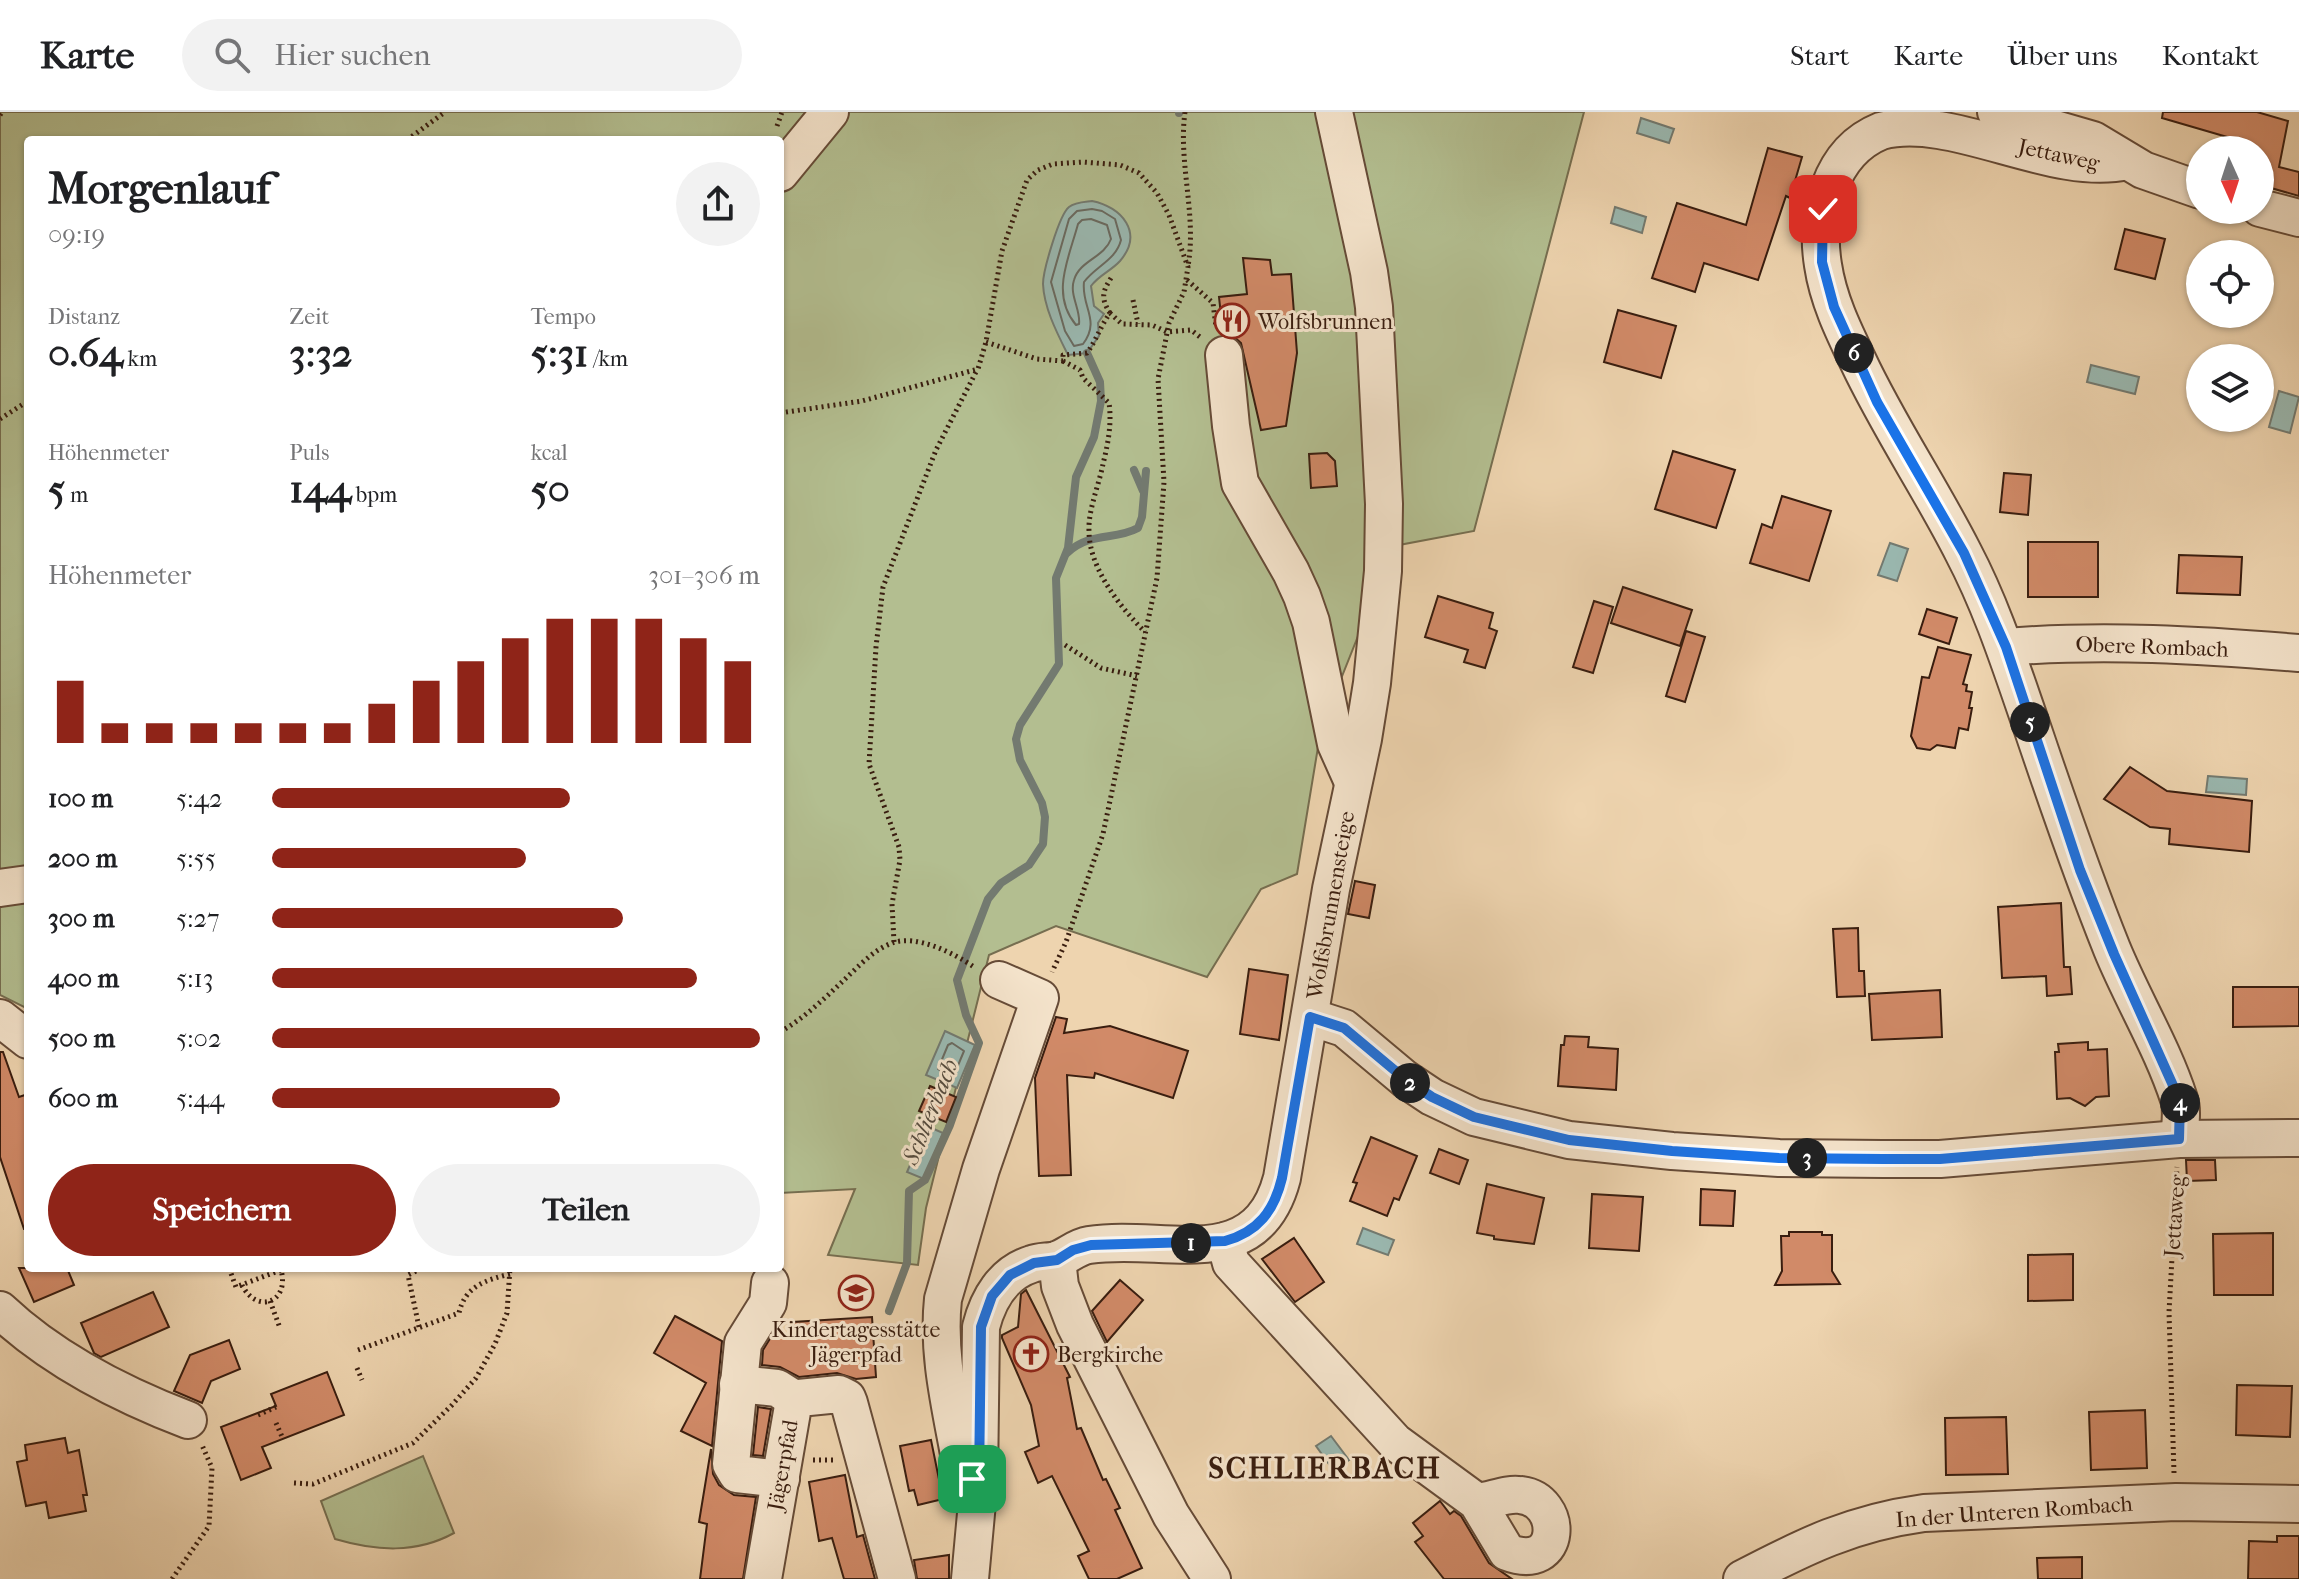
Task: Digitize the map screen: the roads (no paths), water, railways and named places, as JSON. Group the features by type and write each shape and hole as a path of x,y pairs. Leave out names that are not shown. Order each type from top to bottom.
{"street":[{"path":"784,168 830,112"},
{"name":"Wolfsbrunnensteige","path":"970,1579 979,1481 981,1327 992,1296 1010,1275 1034,1263 1057,1260 1073,1250 1091,1245 1225,1241 1241,1237 1267,1216 1277,1197 1372,683 1383,571 1384,504 1373,297 1334,112"},
{"path":"1996,112 2093,140 2143,170 2186,185"},
{"name":"Jettaweg","path":"2127,161 2094,165 1937,125 1897,126 1881,131 1848,154 1837,170 1825,200 1821,225 1822,262 1834,307 1877,402 1964,553 2006,647 2080,870 2180,1101 2179,1139"},
{"path":"2274,212 2299,218"},
{"path":"1220,345 1240,483 1302,596 1318,652 1336,744 1353,782"},
{"name":"Obere Rombach","path":"2006,647 2059,643 2178,645 2299,653"},
{"path":"0,888 24,885"},
{"path":"979,1481 966,1476 961,1465 943,1363 942,1309 981,1169 1040,998 999,980"},
{"path":"1310,1017 1344,1028 1414,1085 1474,1117 1569,1140 1748,1156 1940,1159 2179,1139 2299,1138"},
{"path":"0,1018 24,1037"},
{"path":"1225,1241 1231,1263 1395,1442 1477,1502"},
{"path":"1057,1260 1060,1286 1075,1325 1171,1515 1212,1579"},
{"path":"770,1283 768,1303 743,1343 731,1468 737,1474 781,1479"},
{"path":"0,1310 30,1336 75,1366 195,1432"},
{"path":"738,1384 777,1388 796,1400"},
{"name":"Jägerpfad","path":"763,1579 796,1400 839,1394 847,1398 897,1579"},
{"name":"In der Unteren Rombach","path":"1742,1579 1809,1544 1853,1527 1924,1513 2162,1502 2299,1504"}],"water":[{"path":"1641,118 1674,129 1669,143 1637,133"},
{"path":"1092,201 1120,215 1130,231 1130,241 1120,261 1091,286 1094,306 1104,314 1098,323 1099,336 1087,353 1068,355 1048,311 1044,277 1052,244 1065,212 1074,204"},
{"path":"1615,207 1646,217 1642,233 1611,223"},
{"path":"2091,365 2139,377 2135,394 2087,382"},
{"path":"2279,391 2299,397 2290,433 2274,428 2274,409"},
{"path":"1890,543 1908,549 1897,581 1878,575"},
{"path":"2208,776 2247,779 2246,795 2206,792"},
{"path":"945,1031 975,1045 957,1088 926,1075"},
{"path":"927,1126 943,1133 924,1179 907,1172"},
{"path":"1363,1228 1394,1240 1388,1255 1357,1244"},
{"path":"1331,1436 1349,1460 1334,1471 1316,1446"}],"waterway":[{"name":"Schlierbach","path":"889,1311 907,1263 909,1191 925,1180 950,1125 979,1043 966,1015 957,980 988,899 1001,883 1029,865 1043,844 1045,817 1042,803 1020,760 1016,739 1020,725 1059,664 1056,578 1068,548 1076,477 1094,437 1101,401 1100,382 1087,353"},
{"path":"1134,470 1143,491"},
{"path":"1067,553 1085,542 1138,528 1142,517 1146,471"}],"place":[{"name":"Wolfsbrunnen","path":"1232,321"},
{"name":"Kindertagesstätte Jägerpfad","path":"856,1293"},
{"name":"Bergkirche","path":"1031,1354"}],"district":[{"name":"SCHLIERBACH","path":"1325,1468"}]}
